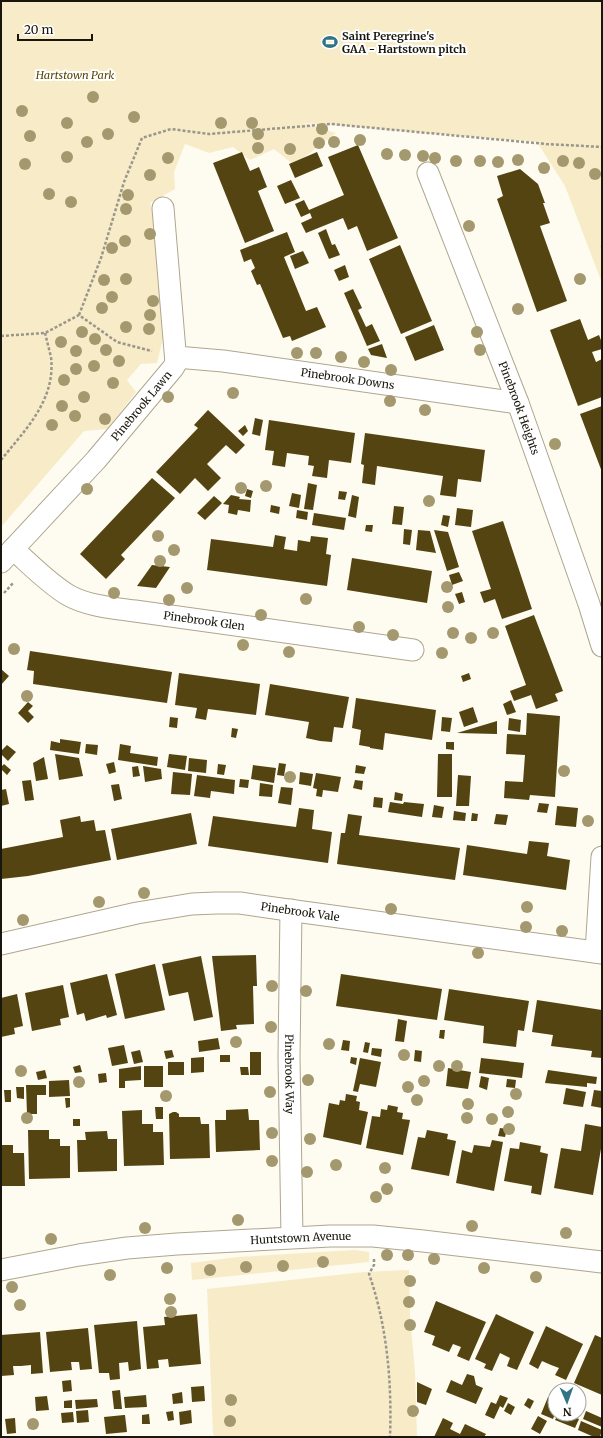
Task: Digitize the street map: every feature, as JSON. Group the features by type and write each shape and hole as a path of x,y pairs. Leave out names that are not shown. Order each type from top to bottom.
{"street":[{"name":"Pinebrook Heights","path":"428,173 518,402 589,604 602,646"},
{"name":"Pinebrook Lawn","path":"7,555 96,460 176,363 163,208"},
{"name":"Pinebrook Downs","path":"176,357 223,361 518,402"},
{"name":"Pinebrook Glen","path":"7,555 69,596 89,602 116,608 413,650"},
{"path":"599,953 602,857"},
{"name":"Pinebrook Vale","path":"1,944 137,913 192,904 216,902 291,910 599,953"},
{"name":"Pinebrook Way","path":"291,910 289,1057 292,1237"},
{"name":"Huntstown Avenue","path":"1,1270 79,1255 127,1248 292,1237 373,1236 447,1243 602,1262"}],"path":[{"path":"1,336 45,333 79,315 101,258 124,182 142,138 171,129 209,134 331,124 546,144 602,147"},
{"path":"79,315 117,342 176,357"},
{"path":"1,460 38,414 47,395 51,376 51,358 45,333"},
{"path":"373,1236 374,1265 369,1274 376,1295 385,1340 390,1395 390,1437"}],"green space":[{"name":"Hartstown Park","path":"1,1 602,1 602,283 565,186 537,142 303,123 336,133 294,165 274,149 250,160 233,147 209,153 185,144 174,172 175,189 150,203 160,231 157,260 158,285 167,309 164,335 157,363 141,364 127,380 136,392 107,429 84,431 1,527"},
{"path":"355,1250 369,1252 369,1262 192,1280 191,1263 238,1257"},
{"path":"409,1270 417,1437 215,1437 213,1434 207,1289 364,1272"}],"building":[{"path":"358,145 398,238 367,251 357,226 348,230 343,218 306,233 301,223 312,218 310,213 301,217 295,204 304,200 309,210 344,195 328,157"},
{"path":"242,152 250,171 259,167 267,187 258,191 274,231 245,243 213,163"},
{"path":"317,152 323,166 295,178 289,164"},
{"path":"520,169 538,184 545,203 543,203 550,223 540,226 567,301 537,312 497,199 503,196 497,176"},
{"path":"291,180 300,198 285,204 277,186"},
{"path":"326,229 332,245 335,244 340,255 329,259 318,233"},
{"path":"287,232 295,252 284,257 306,311 317,307 326,327 292,341 290,336 283,338 260,284 257,285 251,271 255,268 251,259 244,262 240,250"},
{"path":"400,245 432,321 401,334 369,259"},
{"path":"303,251 309,263 295,269 290,256"},
{"path":"345,265 349,277 339,281 334,270"},
{"path":"353,289 362,308 358,310 366,327 372,324 380,341 367,346 344,293"},
{"path":"580,319 588,340 599,335 602,343 602,349 592,352 596,362 602,359 602,397 578,406 550,330"},
{"path":"434,325 444,350 415,361 405,337"},
{"path":"382,344 387,358 371,355 368,349"},
{"path":"602,406 602,472 580,414"},
{"path":"208,410 245,445 236,454 226,445 207,464 221,478 208,491 195,478 180,494 156,472 198,428 194,425"},
{"path":"255,418 263,420 260,436 252,434"},
{"path":"269,420 355,433 351,463 329,460 327,478 312,476 314,466 308,465 309,456 287,453 285,467 272,465 274,451 265,450"},
{"path":"245,425 248,431 243,436 238,431"},
{"path":"365,433 485,450 481,482 458,479 456,497 440,495 443,476 377,466 375,485 362,483 364,465 361,464"},
{"path":"152,478 175,498 121,555 125,559 106,579 80,554"},
{"path":"308,483 317,485 313,510 304,509"},
{"path":"247,489 253,491 251,498 245,496"},
{"path":"339,491 347,492 345,500 338,499"},
{"path":"292,493 301,495 299,508 289,506"},
{"path":"231,495 240,497 239,499 251,500 250,512 238,510 237,515 228,513 229,505 223,504"},
{"path":"352,495 359,497 356,518 348,516"},
{"path":"214,496 222,503 205,520 197,513"},
{"path":"271,505 280,507 279,514 270,512"},
{"path":"394,506 404,507 402,525 392,524"},
{"path":"457,508 473,510 471,527 455,525"},
{"path":"297,510 308,512 307,520 296,518"},
{"path":"314,513 346,518 344,530 312,525"},
{"path":"443,515 450,516 448,527 441,525"},
{"path":"503,521 532,609 502,619 495,599 484,603 480,592 491,589 472,531"},
{"path":"366,525 373,525 372,532 365,531"},
{"path":"404,529 412,530 410,545 403,544"},
{"path":"418,530 430,531 436,553 416,550"},
{"path":"434,530 448,532 459,567 447,571"},
{"path":"275,535 286,537 284,549 297,551 298,540 310,542 311,536 328,538 326,554 331,555 327,586 207,570 211,539 273,547"},
{"path":"352,558 432,571 427,603 347,590"},
{"path":"152,565 170,567 156,588 137,586"},
{"path":"459,572 463,581 452,585 449,575"},
{"path":"462,592 465,602 459,604 455,594"},
{"path":"534,615 563,691 555,694 558,701 536,709 531,695 514,701 510,691 526,685 505,626"},
{"path":"30,651 172,672 167,703 33,684 34,671 27,670"},
{"path":"1,669 9,676 1,685"},
{"path":"179,673 260,684 256,715 208,709 206,720 195,718 197,708 175,705"},
{"path":"469,673 471,679 463,682 461,676"},
{"path":"270,684 349,697 343,728 334,727 332,742 320,741 306,738 309,722 265,715"},
{"path":"356,698 436,710 432,740 385,733 383,750 359,745 361,730 352,728"},
{"path":"511,700 516,712 507,715 503,704"},
{"path":"28,702 33,706 28,711 34,717 28,723 18,713"},
{"path":"473,707 478,722 464,727 459,712"},
{"path":"527,713 560,716 555,797 530,795 529,800 504,798 505,781 523,782 525,755 506,754 507,734 526,735"},
{"path":"170,717 178,718 177,728 169,727"},
{"path":"442,717 452,718 450,732 441,731"},
{"path":"509,718 521,720 520,732 508,730"},
{"path":"497,721 497,734 457,733"},
{"path":"232,728 238,729 236,738 231,737"},
{"path":"60,739 81,742 79,754 50,750 51,741 60,743"},
{"path":"446,742 454,742 454,750 446,749"},
{"path":"86,744 98,745 97,755 85,753"},
{"path":"120,744 131,746 130,753 158,757 157,766 118,760"},
{"path":"7,745 16,752 8,761 1,754 1,751"},
{"path":"55,754 79,758 83,776 59,780"},
{"path":"169,754 187,756 185,770 167,767"},
{"path":"438,754 452,754 452,797 437,797"},
{"path":"44,757 48,779 36,781 33,763"},
{"path":"189,758 207,760 206,773 188,771"},
{"path":"114,762 116,772 109,774 106,764"},
{"path":"279,763 286,764 284,776 277,775"},
{"path":"4,764 11,770 7,775 1,769"},
{"path":"218,764 226,765 224,775 217,774"},
{"path":"253,765 276,768 274,783 251,779"},
{"path":"356,765 366,767 364,774 355,773"},
{"path":"138,766 140,776 133,777 132,767"},
{"path":"143,766 161,769 162,779 145,782"},
{"path":"173,772 192,774 190,795 171,794"},
{"path":"300,772 313,774 311,786 299,784"},
{"path":"316,773 341,777 338,792 323,790 322,797 316,796 317,789 313,788"},
{"path":"197,775 235,780 234,794 211,791 210,798 194,796"},
{"path":"458,775 471,776 469,806 456,806"},
{"path":"240,779 249,780 248,788 239,787"},
{"path":"31,780 34,800 25,801 22,781"},
{"path":"355,780 363,781 362,790 353,788"},
{"path":"260,783 273,785 272,797 259,796"},
{"path":"119,784 122,799 114,801 111,785"},
{"path":"281,787 293,788 291,805 278,803"},
{"path":"6,789 9,804 1,806 1,790"},
{"path":"395,792 403,794 402,801 394,800"},
{"path":"374,797 383,798 382,808 373,807"},
{"path":"390,802 403,804 404,802 424,804 422,817 388,812"},
{"path":"539,803 549,804 547,813 537,812"},
{"path":"434,805 444,807 442,818 432,817"},
{"path":"557,806 578,808 576,827 555,825"},
{"path":"299,808 314,810 312,829 332,832 328,863 208,846 213,816 296,827"},
{"path":"454,811 466,813 465,821 453,820"},
{"path":"191,813 197,844 117,860 111,829"},
{"path":"472,813 478,814 477,821 471,821"},
{"path":"348,814 362,816 359,835 460,848 455,880 337,864 341,833 345,833"},
{"path":"496,814 508,815 506,825 494,824"},
{"path":"80,816 81,822 94,820 96,831 105,830 111,860 28,876 1,879 1,849 63,837 60,820"},
{"path":"529,841 549,843 547,856 570,860 566,890 463,875 467,845 527,854"},
{"path":"256,955 257,986 253,986 254,1024 236,1025 237,1029 221,1031 212,956"},
{"path":"201,956 213,1017 194,1021 188,992 169,996 162,964"},
{"path":"155,964 165,1010 125,1019 115,974"},
{"path":"107,974 117,1015 107,1018 106,1015 86,1021 84,1013 77,1015 70,983"},
{"path":"341,974 442,989 437,1020 336,1006"},
{"path":"63,985 69,1017 60,1019 61,1025 32,1031 25,993"},
{"path":"449,989 529,1001 524,1031 518,1030 516,1047 483,1043 484,1026 444,1020"},
{"path":"17,994 23,1026 14,1028 15,1034 1,1037 1,998"},
{"path":"537,1000 602,1010 602,1058 591,1057 592,1051 551,1046 553,1035 532,1032"},
{"path":"398,1019 407,1021 404,1042 395,1041"},
{"path":"440,1030 445,1030 444,1039 439,1038"},
{"path":"218,1038 220,1049 199,1052 198,1041"},
{"path":"343,1040 350,1041 349,1051 341,1050"},
{"path":"365,1042 370,1043 368,1053 363,1052"},
{"path":"124,1045 128,1063 112,1066 108,1048"},
{"path":"372,1048 382,1049 381,1057 371,1055"},
{"path":"140,1050 143,1062 134,1064 131,1052"},
{"path":"172,1050 174,1057 166,1059 164,1051"},
{"path":"415,1050 422,1051 421,1062 414,1061"},
{"path":"250,1052 261,1052 261,1075 250,1075"},
{"path":"220,1055 230,1055 230,1062 220,1062"},
{"path":"204,1057 204,1072 191,1073 191,1058"},
{"path":"351,1057 357,1058 356,1065 350,1063"},
{"path":"360,1058 381,1062 376,1087 360,1084 358,1092 353,1091"},
{"path":"481,1058 524,1063 522,1078 479,1073"},
{"path":"168,1062 184,1062 184,1075 168,1075"},
{"path":"80,1065 82,1072 75,1073 73,1067"},
{"path":"141,1066 141,1080 125,1081 125,1088 119,1088 119,1069"},
{"path":"144,1066 163,1066 163,1087 144,1087"},
{"path":"240,1067 248,1067 249,1075 241,1075"},
{"path":"448,1068 471,1072 468,1089 446,1086"},
{"path":"45,1070 47,1078 38,1080 36,1072"},
{"path":"548,1070 597,1077 596,1084 587,1083 587,1087 545,1083"},
{"path":"106,1073 107,1082 99,1083 98,1074"},
{"path":"481,1076 489,1078 487,1090 479,1087"},
{"path":"507,1079 516,1080 515,1088 506,1087"},
{"path":"69,1080 70,1096 49,1097 49,1081"},
{"path":"26,1085 46,1085 46,1095 37,1095 37,1114 27,1114"},
{"path":"16,1087 24,1087 24,1099 17,1098"},
{"path":"566,1088 586,1092 583,1107 563,1104"},
{"path":"4,1090 11,1090 11,1102 5,1102"},
{"path":"594,1090 602,1091 602,1108 591,1106"},
{"path":"346,1094 357,1096 356,1101 360,1102 359,1110 368,1112 361,1145 323,1137 329,1103 339,1105 340,1100 345,1101"},
{"path":"65,1098 70,1098 70,1107 66,1108"},
{"path":"388,1105 398,1107 397,1112 403,1113 402,1119 410,1120 403,1155 366,1148 372,1116 380,1117 381,1109 387,1110"},
{"path":"155,1107 163,1107 163,1119 156,1119"},
{"path":"248,1109 249,1120 259,1120 260,1150 216,1152 215,1120 226,1120 226,1110"},
{"path":"142,1110 142,1124 153,1124 153,1132 163,1132 164,1165 124,1166 122,1111"},
{"path":"173,1112 179,1114 179,1117 200,1117 201,1124 209,1124 210,1158 170,1159 169,1114"},
{"path":"73,1119 80,1119 80,1126 73,1126"},
{"path":"585,1124 602,1127 602,1143 593,1195 554,1188 561,1148 581,1151"},
{"path":"500,1128 507,1129 505,1137 498,1136"},
{"path":"28,1130 49,1130 49,1139 60,1139 60,1146 70,1146 70,1178 29,1179"},
{"path":"427,1130 448,1134 447,1139 456,1141 449,1176 411,1169 418,1137 425,1138"},
{"path":"107,1131 108,1139 117,1139 117,1171 78,1172 77,1140 86,1140 85,1132"},
{"path":"492,1140 503,1142 494,1191 456,1183 462,1150 472,1153 474,1145 490,1147"},
{"path":"520,1142 541,1146 540,1152 548,1154 541,1195 531,1193 532,1186 504,1181 510,1148 519,1149"},
{"path":"1,1145 13,1145 13,1153 24,1153 25,1186 1,1186"},
{"path":"436,1301 486,1322 469,1361 457,1356 461,1347 453,1344 449,1352 432,1345 435,1336 424,1332"},
{"path":"197,1314 201,1364 169,1367 168,1359 158,1360 159,1368 147,1369 143,1327 165,1325 164,1317"},
{"path":"496,1314 534,1332 517,1370 507,1366 510,1358 500,1353 492,1371 484,1368 486,1364 475,1359"},
{"path":"137,1321 141,1369 129,1371 128,1362 119,1363 120,1379 110,1380 109,1373 99,1373 94,1325"},
{"path":"546,1326 583,1344 566,1380 555,1375 559,1368 542,1361 538,1369 529,1364"},
{"path":"88,1328 92,1369 80,1370 79,1362 71,1362 72,1370 50,1372 46,1332"},
{"path":"40,1332 43,1373 31,1374 31,1365 13,1366 14,1375 1,1376 1,1335"},
{"path":"595,1335 602,1338 602,1395 587,1389 587,1382 574,1382"},
{"path":"467,1374 474,1376 476,1385 483,1388 476,1404 446,1392 451,1380 462,1385"},
{"path":"71,1380 72,1391 63,1392 62,1381"},
{"path":"417,1382 432,1389 426,1405 417,1402"},
{"path":"204,1386 205,1401 192,1402 191,1387"},
{"path":"120,1390 122,1409 114,1409 112,1391"},
{"path":"182,1392 183,1403 173,1404 172,1394"},
{"path":"146,1395 147,1407 125,1408 124,1397"},
{"path":"500,1395 508,1398 503,1408 500,1406 494,1419 485,1415 491,1402 496,1404"},
{"path":"47,1396 49,1410 36,1411 35,1397"},
{"path":"528,1398 534,1401 530,1409 524,1405"},
{"path":"97,1399 98,1407 76,1409 75,1400"},
{"path":"547,1399 547,1416 541,1414"},
{"path":"72,1400 72,1408 64,1408 64,1401"},
{"path":"508,1403 515,1407 511,1415 504,1411"},
{"path":"88,1410 89,1422 77,1423 76,1411"},
{"path":"191,1410 192,1423 180,1425 179,1412"},
{"path":"173,1411 174,1420 168,1421 166,1412"},
{"path":"587,1411 602,1418 602,1427 587,1421"},
{"path":"73,1412 74,1422 62,1423 61,1413"},
{"path":"149,1414 150,1424 142,1424 142,1415"},
{"path":"125,1415 127,1432 106,1434 104,1417"},
{"path":"538,1416 547,1421 540,1434 531,1429"},
{"path":"15,1418 16,1433 7,1434 5,1419"},
{"path":"443,1418 453,1423 450,1429 460,1434 465,1424 486,1434 484,1437 434,1437"},
{"path":"560,1422 578,1422 575,1428"},
{"path":"581,1422 583,1422 602,1430 600,1437 594,1437 578,1430"}],"place":[{"name":"Saint Peregrine's GAA - Hartstown pitch","path":"330,42"}]}
